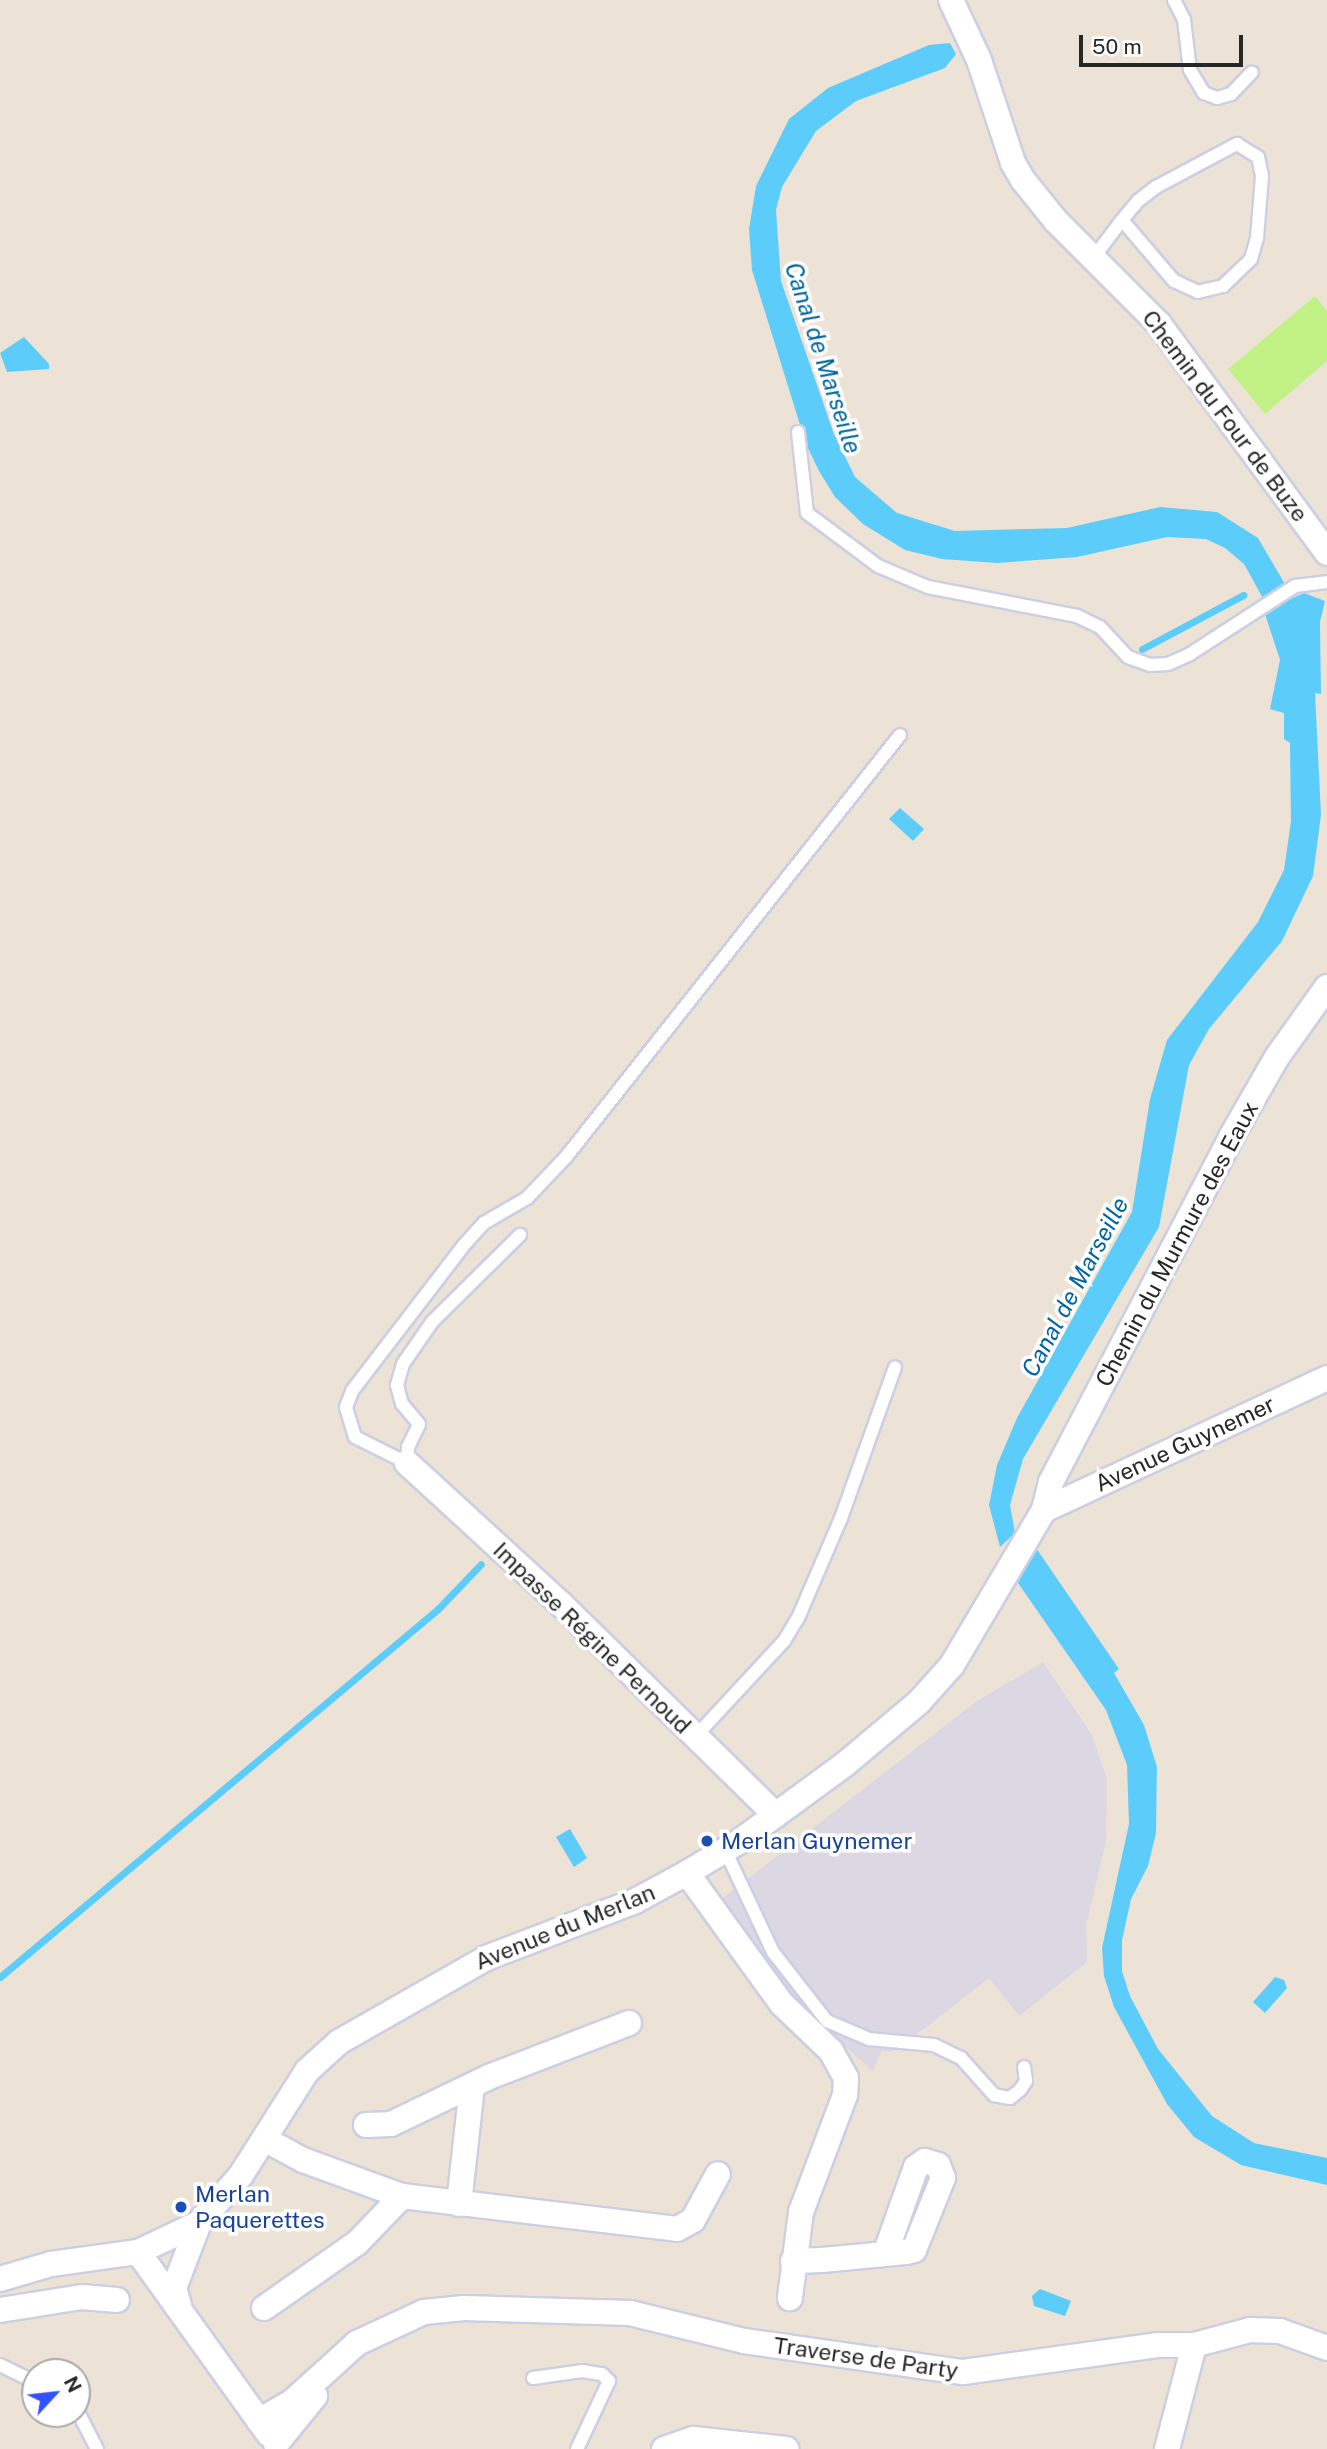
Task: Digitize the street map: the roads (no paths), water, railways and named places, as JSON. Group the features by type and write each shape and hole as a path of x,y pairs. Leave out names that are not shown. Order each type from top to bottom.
{"street":[{"name":"Chemin du Four de Buze","path":"954,6 979,60 1013,163 1040,202 1164,329 1327,553"},
{"name":"Chemin du Murmure des Eaux","path":"1044,1510 1051,1482 1231,1137 1277,1056 1327,987"},
{"name":"Avenue Guynemer","path":"1044,1510 1327,1378"},
{"name":"Impasse Régine Pernoud","path":"407,1462 561,1604 776,1815"},
{"name":"Avenue du Merlan","path":"0,2279 51,2264 138,2252 199,2223 266,2140 297,2084 339,2042 486,1958 635,1901 725,1850 776,1815 919,1702 952,1665 1044,1510"},
{"path":"687,1873 782,2004 831,2051 846,2078 845,2095 806,2195 793,2261 790,2298"},
{"path":"366,2125 391,2124 472,2086 629,2023"},
{"path":"458,2204 472,2086"},
{"path":"266,2140 303,2160 402,2196 677,2229 693,2220 718,2174"},
{"path":"264,2308 357,2243 402,2196"},
{"path":"179,2305 174,2288 199,2223"},
{"path":"138,2252 179,2305 277,2446"},
{"path":"793,2261 885,2254"},
{"path":"0,2310 82,2297 117,2300"},
{"name":"Traverse de Party","path":"259,2421 292,2402 357,2343 424,2312 537,2307 629,2313 664,2324 744,2341 963,2372 1157,2346 1194,2345 1250,2330 1280,2331 1327,2348"},
{"name":"Traverse de Party","path":"277,2446 325,2386 364,2352 422,2326 537,2321 630,2327 664,2324"},
{"path":"1167,2449 1194,2345"},
{"path":"664,2449 693,2439 786,2449"}],"lane":[{"path":"1174,0 1184,20 1190,70 1204,93 1217,98 1231,94 1252,72"},
{"path":"1094,257 1122,220 1144,195 1224,148 1237,144 1258,157 1262,176 1257,238 1251,259 1223,286 1198,292 1174,281 1122,220"},
{"path":"798,432 807,513 839,540 908,581 1077,616 1100,627 1128,657 1150,665 1168,664 1190,654 1262,603 1294,586 1327,582"},
{"path":"520,1236 432,1322 403,1364 397,1385 402,1404 419,1424 408,1447 407,1462 355,1437 346,1407 352,1391 464,1245 484,1223 527,1198 566,1157 900,735"},
{"path":"695,1737 784,1641 798,1618 841,1518 895,1367"},
{"path":"725,1850 773,1952 827,2021 870,2039 934,2045 961,2058 994,2095 1010,2098 1020,2090 1026,2081 1024,2067"},
{"path":"0,2365 21,2375"},
{"path":"533,2378 582,2371 602,2374 609,2381 577,2449"},
{"path":"86,2428 97,2449"}],"water":[{"path":"950,43 956,54 945,68 856,101 816,131 782,187 776,210 781,281 834,434 855,477 897,513 955,531 1067,528 1160,507 1217,512 1258,538 1293,598 1304,593 1325,601 1320,622 1321,694 1315,693 1321,815 1313,876 1282,941 1209,1029 1189,1065 1159,1227 1023,1459 1010,1505 1015,1533 1000,1547 989,1505 997,1465 1017,1418 1132,1212 1150,1099 1167,1040 1258,922 1284,870 1291,821 1290,743 1284,739 1284,713 1270,709 1280,660 1265,614 1270,611 1244,564 1225,548 1206,539 1167,537 1077,557 997,563 942,559 905,550 863,524 835,497 819,471 806,444 752,270 749,229 756,186 789,119 828,88 929,45"},
{"path":"24,337 49,364 49,369 7,372 0,353"},
{"path":"900,808 924,829 913,841 889,819"},
{"path":"1036,1548 1119,1669 1114,1673 1144,1725 1157,1767 1156,1833 1148,1866 1131,1899 1122,1940 1122,1971 1130,1996 1158,2049 1212,2116 1254,2143 1327,2158 1327,2185 1241,2165 1194,2137 1167,2104 1114,2007 1104,1976 1102,1948 1129,1824 1127,1765 1106,1710 1016,1580"},
{"path":"570,1829 587,1858 574,1867 556,1837"},
{"path":"1275,1977 1284,1980 1287,1988 1265,2013 1253,2002"},
{"path":"1040,2289 1071,2301 1065,2316 1034,2306 1032,2296"}],"waterway":[{"path":"1142,649 1243,595"},
{"path":"0,1977 438,1609 481,1564"}],"place":[{"name":"Merlan Guynemer","path":"707,1841"},
{"name":"Merlan Paquerettes","path":"181,2207"}],"water label":[{"name":"Canal de Marseille","path":"823,358"},
{"name":"Canal de Marseille","path":"1075,1287"}]}
